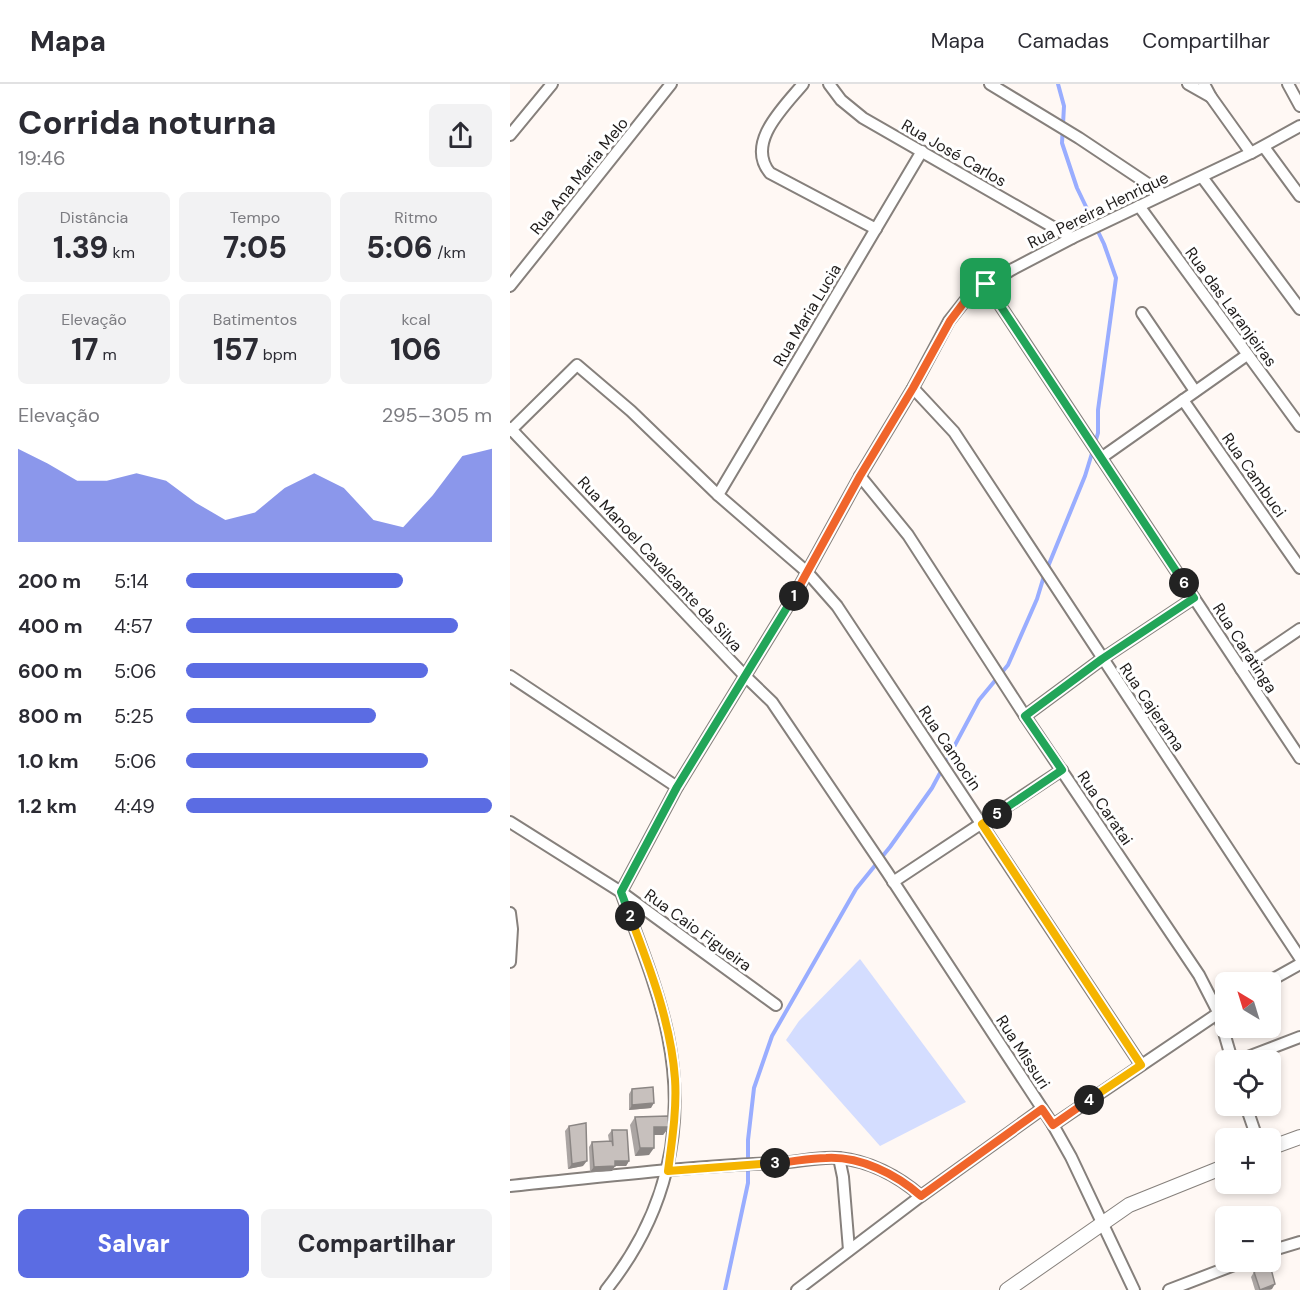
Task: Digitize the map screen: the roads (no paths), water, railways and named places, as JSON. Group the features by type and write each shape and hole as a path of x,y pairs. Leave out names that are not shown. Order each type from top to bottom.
{"street":[{"path":"510,134 552,84"},
{"name":"Rua Ana Maria Melo","path":"511,281 671,84"},
{"path":"803,84 769,125 760,152 763,164 770,173 876,229"},
{"name":"Rua José Carlos","path":"829,84 841,99 863,118 1074,237"},
{"path":"990,84 1079,138 1163,194"},
{"path":"1188,84 1211,97"},
{"path":"1204,84 1251,153"},
{"path":"1288,84 1300,106"},
{"name":"Rua Pereira Henrique","path":"621,892 677,787 807,572 950,321 968,297 986,284 1105,221 1264,147 1300,126"},
{"path":"1264,147 1300,196"},
{"name":"Rua Maria Lucia","path":"718,495 922,151"},
{"path":"1202,177 1300,309"},
{"name":"Rua das Laranjeiras","path":"1139,206 1300,426"},
{"name":"Rua Caratinga","path":"986,284 1300,758"},
{"path":"1142,312 1195,391"},
{"path":"1100,456 1247,355"},
{"name":"Rua Camocin","path":"510,429 577,365 631,411 718,495 807,572 837,606 1141,1065"},
{"name":"Rua Cajerama","path":"913,388 954,432 1300,958"},
{"name":"Rua Cambuci","path":"1183,400 1300,568"},
{"name":"Rua Manoel Cavalcante da Silva","path":"510,429 772,702 890,877"},
{"name":"Rua Caratai","path":"860,476 908,535 1025,716 1215,999"},
{"path":"1025,716 1102,659 1194,598"},
{"path":"1241,669 1300,629"},
{"path":"510,676 677,787"},
{"path":"890,877 982,824 1062,770"},
{"name":"Rua Caio Figueira","path":"510,822 621,892 776,1005"},
{"name":"Rua Missuri","path":"890,877 1053,1125 1081,1177 1134,1290"},
{"path":"606,1290 622,1270 642,1237 659,1200 668,1171 675,1080 668,1036 643,951 621,892"},
{"path":"510,913 512,929 510,962"},
{"path":"1281,975 1300,964"},
{"path":"1053,1125 1215,1015"},
{"path":"1266,1050 1300,1037"},
{"path":"796,1290 1042,1109"},
{"path":"1281,1144 1300,1137"},
{"path":"510,1186 728,1165 839,1158 873,1167 894,1176 921,1196"},
{"path":"839,1158 843,1177 849,1250"},
{"path":"1007,1290 1129,1205 1215,1170"},
{"path":"1281,1248 1300,1242"},
{"path":"1169,1290 1216,1272"}],"waterway":[{"path":"1058,84 1064,106 1062,143 1077,188 1104,244 1116,278 1095,443"},
{"path":"1047,569 1085,476 1093,450"},
{"path":"725,1290 748,1183 748,1140 754,1088 772,1036 856,889 890,847 932,788 979,700 1008,665 1037,599 1044,576"}]}
